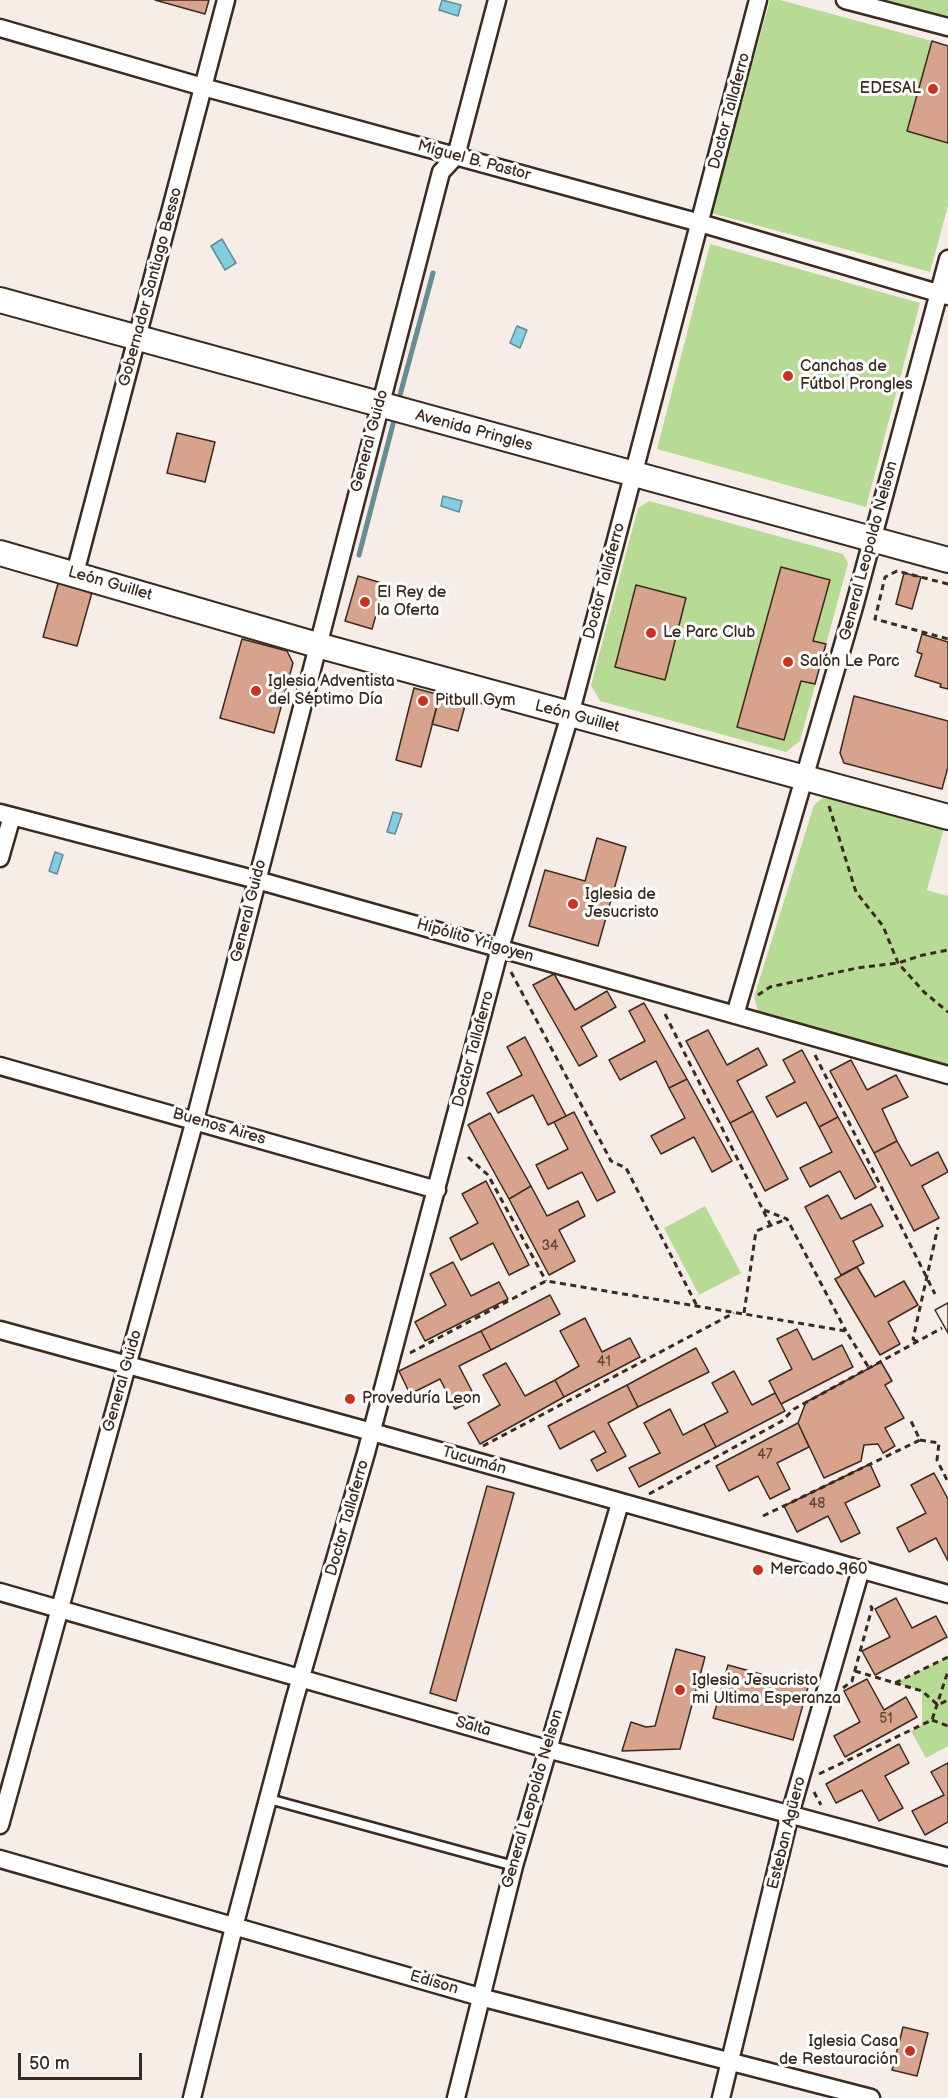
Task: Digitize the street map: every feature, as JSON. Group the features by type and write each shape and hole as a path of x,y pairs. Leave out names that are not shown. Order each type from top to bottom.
{"main road":[{"name":"Avenida Pringles","path":"0,300 948,560"},
{"name":"León Guillet","path":"0,553 317,645 948,817"}],"street":[{"name":"Gobernador Santiago Besso","path":"75,573 226,0"},
{"name":"General Guido","path":"0,1825 195,1120 441,172 456,156 497,0"},
{"name":"Doctor Tallaferro","path":"192,2098 234,1927 294,1701 372,1432 500,948 570,714 759,0"},
{"path":"845,0 948,27"},
{"name":"Miguel B. Pastor","path":"0,28 203,87 700,223 943,294"},
{"name":"General Leopoldo Nelson","path":"735,1015 805,779 943,294 948,259"},
{"path":"0,858 6,814"},
{"name":"Hipólito Yrigoyen","path":"6,814 257,880 948,1075"},
{"name":"Buenos Aires","path":"0,1066 437,1190"},
{"name":"Tucumán","path":"0,1330 948,1594"},
{"name":"General Leopoldo Nelson","path":"456,2098 514,1866 620,1503"},
{"name":"Esteban Agüero","path":"721,2098 790,1814 861,1569"},
{"name":"Salta","path":"0,1592 547,1749 948,1857"},
{"name":"Edison","path":"0,1859 480,1997 871,2098"}],"lane":[{"path":"269,1798 514,1866"}],"path":[{"path":"948,584 897,571 885,577 875,619 948,639"},
{"path":"826,795 856,892 883,926 898,963 924,992 948,1012"},
{"path":"754,997 770,987 857,968 898,963 948,950"},
{"path":"509,968 611,1161 626,1168 697,1306"},
{"path":"665,1014 771,1226"},
{"path":"814,1054 935,1294"},
{"path":"468,1157 488,1175 546,1281"},
{"path":"763,1209 787,1219 846,1330 869,1368"},
{"path":"743,1314 756,1231 787,1219"},
{"path":"916,1341 913,1339 938,1227"},
{"path":"402,1357 546,1281 846,1330"},
{"path":"476,1450 735,1312"},
{"path":"642,1497 782,1421 794,1409 942,1328"},
{"path":"911,1421 920,1440"},
{"path":"763,1516 920,1440 939,1443 937,1460 948,1482"},
{"path":"838,1691 852,1681 855,1671 872,1608 865,1598"},
{"path":"895,1683 948,1657"},
{"path":"855,1671 922,1691 938,1705"},
{"path":"818,1765 814,1776 932,1720 946,1687 948,1671"},
{"path":"938,1705 948,1700"},
{"path":"932,1720 948,1726"},
{"path":"812,1788 822,1807"}],"green space":[{"path":"770,0 780,0 932,41 907,131 948,143 948,206 930,272 711,213"},
{"path":"887,0 948,0 948,17"},
{"name":"Canchas de Fútbol Prongles","path":"710,244 920,303 866,507 657,449"},
{"path":"649,501 843,554 848,563 800,741 786,752 600,701 591,685 638,508"},
{"path":"826,795 944,828 927,890 948,896 948,1065 759,1014 754,997 814,805"},
{"path":"705,1206 741,1273 699,1295 664,1228"},
{"path":"948,1657 948,1746 926,1758 911,1731 922,1725 922,1691 895,1683"}],"water":[{"path":"442,0 461,5 458,16 439,10"},
{"path":"222,239 236,263 225,270 211,246"},
{"path":"517,326 527,330 520,348 510,343"},
{"path":"443,496 462,501 459,512 441,506"},
{"path":"393,812 402,814 395,834 387,832"},
{"path":"55,852 63,855 57,874 49,871"}],"building":[{"path":"155,0 209,0 205,14"},
{"name":"EDESAL","path":"932,41 948,46 948,143 907,131"},
{"path":"177,433 215,442 205,482 167,473"},
{"name":"Salón Le Parc","path":"781,567 830,580 813,641 826,644 815,684 801,681 784,740 737,727"},
{"path":"904,573 921,577 912,609 896,604"},
{"name":"El Rey de la Oferta","path":"358,576 385,584 372,629 345,621"},
{"path":"59,580 93,589 77,646 43,637"},
{"name":"Le Parc Club","path":"636,585 686,598 665,680 615,667"},
{"path":"922,634 948,642 948,689 940,687 941,684 915,676 922,654 917,652"},
{"name":"Iglesia Adventista del Séptimo Día","path":"242,639 287,651 293,663 274,733 220,718"},
{"path":"414,688 440,695 421,767 396,760"},
{"path":"440,695 466,702 458,731 432,724"},
{"path":"854,696 948,721 948,767 942,789 844,763 840,753"},
{"name":"Iglesia de Jesucristo","path":"597,838 626,847 598,946 529,926 545,870 585,881"},
{"path":"554,974 575,1010 607,991 616,1007 581,1027 597,1056 579,1066 533,985"},
{"path":"644,1003 687,1079 669,1088 656,1061 620,1080 609,1060 645,1041 629,1011"},
{"path":"708,1030 727,1065 758,1048 767,1065 737,1081 753,1111 730,1123 686,1041"},
{"path":"525,1037 566,1116 548,1125 533,1095 498,1113 487,1093 522,1075 507,1047"},
{"path":"802,1050 838,1117 819,1127 806,1102 777,1117 766,1097 795,1082 783,1060"},
{"path":"851,1060 867,1090 896,1075 908,1097 882,1109 897,1141 874,1153 830,1071"},
{"path":"687,1079 732,1161 712,1172 694,1137 661,1154 651,1136 685,1118 669,1088"},
{"path":"753,1111 788,1179 765,1191 730,1123"},
{"path":"574,1112 615,1192 597,1201 582,1172 548,1189 536,1165 568,1149 554,1122"},
{"path":"490,1113 531,1186 509,1199 468,1125"},
{"path":"838,1117 876,1187 855,1199 840,1171 810,1187 800,1168 832,1152 819,1127"},
{"path":"897,1141 911,1166 938,1152 948,1172 922,1186 939,1218 914,1231 874,1153"},
{"path":"486,1181 529,1265 509,1275 493,1243 461,1260 450,1238 478,1223 462,1194"},
{"path":"531,1186 547,1216 578,1201 585,1216 559,1230 575,1261 549,1275 509,1199"},
{"path":"828,1195 841,1219 871,1204 883,1226 853,1241 864,1263 841,1275 805,1207"},
{"path":"453,1262 471,1296 499,1282 508,1299 425,1341 415,1322 446,1305 430,1274"},
{"path":"857,1267 875,1297 904,1281 918,1305 888,1322 900,1344 880,1355 835,1279"},
{"path":"550,1295 560,1314 491,1350 481,1331"},
{"path":"948,1303 948,1333 935,1310"},
{"path":"948,1303 948,1333 935,1310"},
{"path":"585,1318 602,1352 630,1338 640,1357 564,1397 555,1380 579,1366 560,1331"},
{"path":"797,1329 813,1360 842,1345 853,1367 781,1404 769,1381 792,1369 777,1339"},
{"path":"481,1331 491,1350 459,1366 476,1399 455,1409 440,1379 410,1394 399,1371"},
{"path":"696,1348 709,1372 638,1407 627,1385"},
{"path":"881,1362 892,1381 885,1385 904,1418 885,1428 895,1446 883,1453 878,1444 864,1445 861,1461 824,1478 798,1423 806,1402"},
{"path":"506,1363 525,1396 555,1380 564,1397 480,1444 468,1423 500,1405 483,1375"},
{"path":"734,1371 752,1405 775,1393 785,1411 716,1447 704,1424 728,1412 712,1383"},
{"path":"627,1385 638,1407 608,1423 626,1456 597,1471 591,1460 606,1452 594,1431 560,1449 548,1426"},
{"path":"670,1409 683,1435 704,1424 716,1447 639,1487 629,1468 660,1453 644,1423"},
{"path":"798,1423 809,1447 777,1463 790,1489 770,1499 758,1476 729,1491 716,1466"},
{"path":"870,1464 880,1486 845,1503 860,1533 841,1542 828,1516 797,1532 784,1506"},
{"path":"934,1473 948,1499 948,1561 936,1538 909,1552 897,1528 926,1513 911,1485"},
{"path":"487,1486 514,1493 456,1701 430,1693"},
{"path":"896,1598 912,1628 936,1616 947,1637 875,1675 862,1651 890,1637 875,1609"},
{"name":"Iglesia Jesucristo mi Ultima Esperanza","path":"676,1649 705,1657 680,1749 622,1751 631,1722 646,1727 655,1726"},
{"path":"728,1665 808,1687 793,1740 713,1718"},
{"path":"867,1679 884,1710 906,1697 917,1717 845,1757 834,1736 860,1722 844,1691"},
{"path":"899,1744 909,1763 885,1776 903,1808 879,1821 862,1790 836,1803 826,1784"},
{"path":"948,1763 948,1822 925,1835 912,1811 944,1795 931,1772"},
{"name":"Iglesia Casa de Restauración","path":"903,2027 928,2033 917,2076 892,2070"}],"waterway":[{"path":"400,395 433,273"},
{"path":"359,555 393,424"}],"place":[{"name":"EDESAL","path":"933,89"},
{"name":"Canchas de Fútbol Prongles","path":"788,376"},
{"name":"El Rey de la Oferta","path":"365,602"},
{"name":"Le Parc Club","path":"651,633"},
{"name":"Salón Le Parc","path":"788,662"},
{"name":"Iglesia Adventista del Séptimo Día","path":"256,691"},
{"name":"Pitbull Gym","path":"423,701"},
{"name":"Iglesia de Jesucristo","path":"573,904"},
{"name":"Proveduría Leon","path":"350,1399"},
{"name":"Mercado 960","path":"758,1570"},
{"name":"Iglesia Jesucristo mi Ultima Esperanza","path":"680,1690"},
{"name":"Iglesia Casa de Restauración","path":"910,2051"}]}
